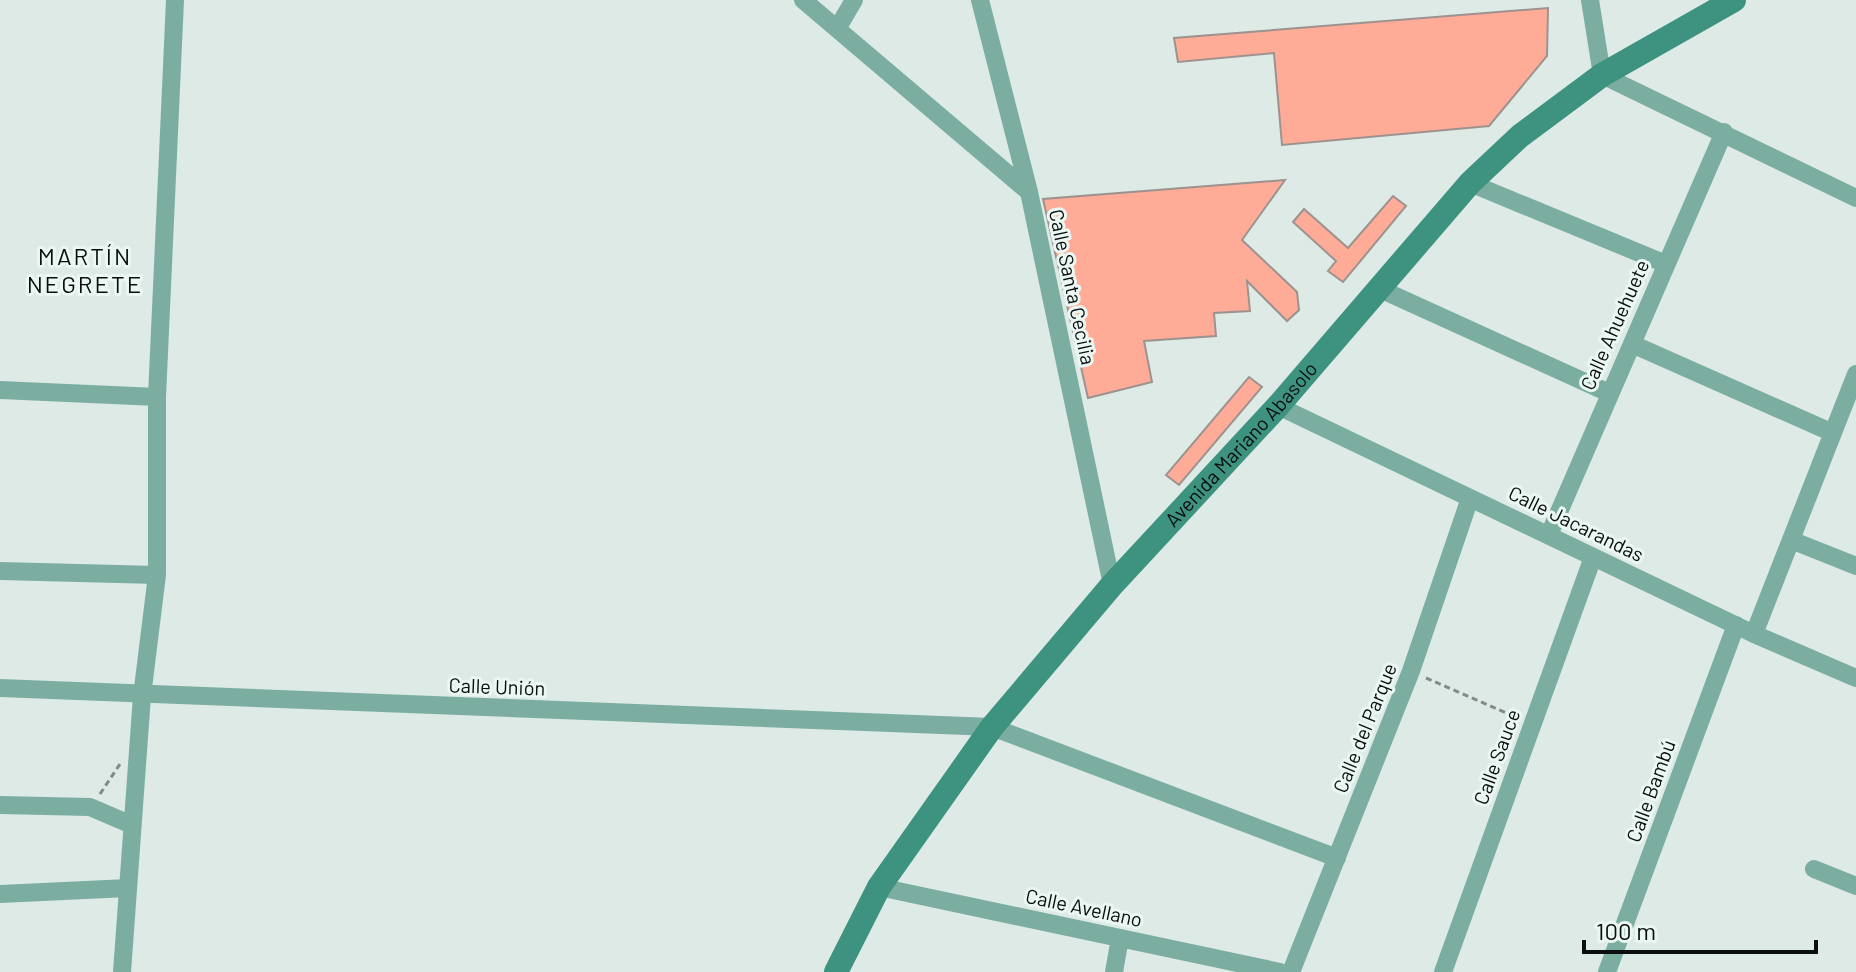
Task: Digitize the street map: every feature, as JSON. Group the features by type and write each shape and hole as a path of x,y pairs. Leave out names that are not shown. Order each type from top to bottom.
{"street":[{"path":"122,972 142,696 157,575 157,397 175,0"},
{"path":"803,0 1029,192"},
{"path":"837,29 854,0"},
{"name":"Calle Santa Cecilia","path":"980,0 1029,192 1112,585"},
{"path":"1590,0 1602,75 1856,198"},
{"name":"Avenida Mariano Abasolo","path":"836,972 879,887 992,727 1112,585 1278,406 1470,183 1520,136 1602,75 1734,0"},
{"name":"Calle Ahuehuete","path":"1549,535 1724,132"},
{"path":"1470,183 1666,264"},
{"path":"1380,289 1609,393"},
{"path":"1632,344 1833,433"},
{"path":"1754,634 1854,384"},
{"path":"0,390 157,397"},
{"name":"Calle Jacarandas","path":"1278,406 1754,634 1856,678"},
{"name":"Calle del Parque","path":"1291,972 1411,671 1470,498"},
{"path":"1791,540 1856,566"},
{"name":"Calle Sauce","path":"1443,972 1593,557"},
{"path":"0,571 157,575"},
{"name":"Calle Bambú","path":"1607,972 1736,625"},
{"name":"Calle Unión","path":"0,688 142,696 992,727 1337,858"},
{"path":"0,805 90,807 132,825"},
{"path":"1814,869 1856,886"},
{"name":"Calle Avellano","path":"879,887 1280,972"},
{"path":"0,894 128,888"},
{"path":"1114,972 1120,938"}],"path":[{"path":"1411,671 1532,724"},
{"path":"90,807 120,764"}],"building":[{"path":"1548,8 1547,56 1489,126 1282,145 1274,53 1178,62 1174,38"},
{"path":"1285,180 1242,240 1297,292 1299,310 1287,321 1247,281 1250,311 1214,313 1216,336 1144,341 1152,382 1088,398 1043,199"},
{"path":"1393,196 1406,206 1343,282 1328,271 1336,261 1293,222 1304,209 1348,248"},
{"path":"1249,377 1262,387 1179,485 1166,475"}],"district":[{"name":"MARTÍN NEGRETE","path":"85,271"}]}
